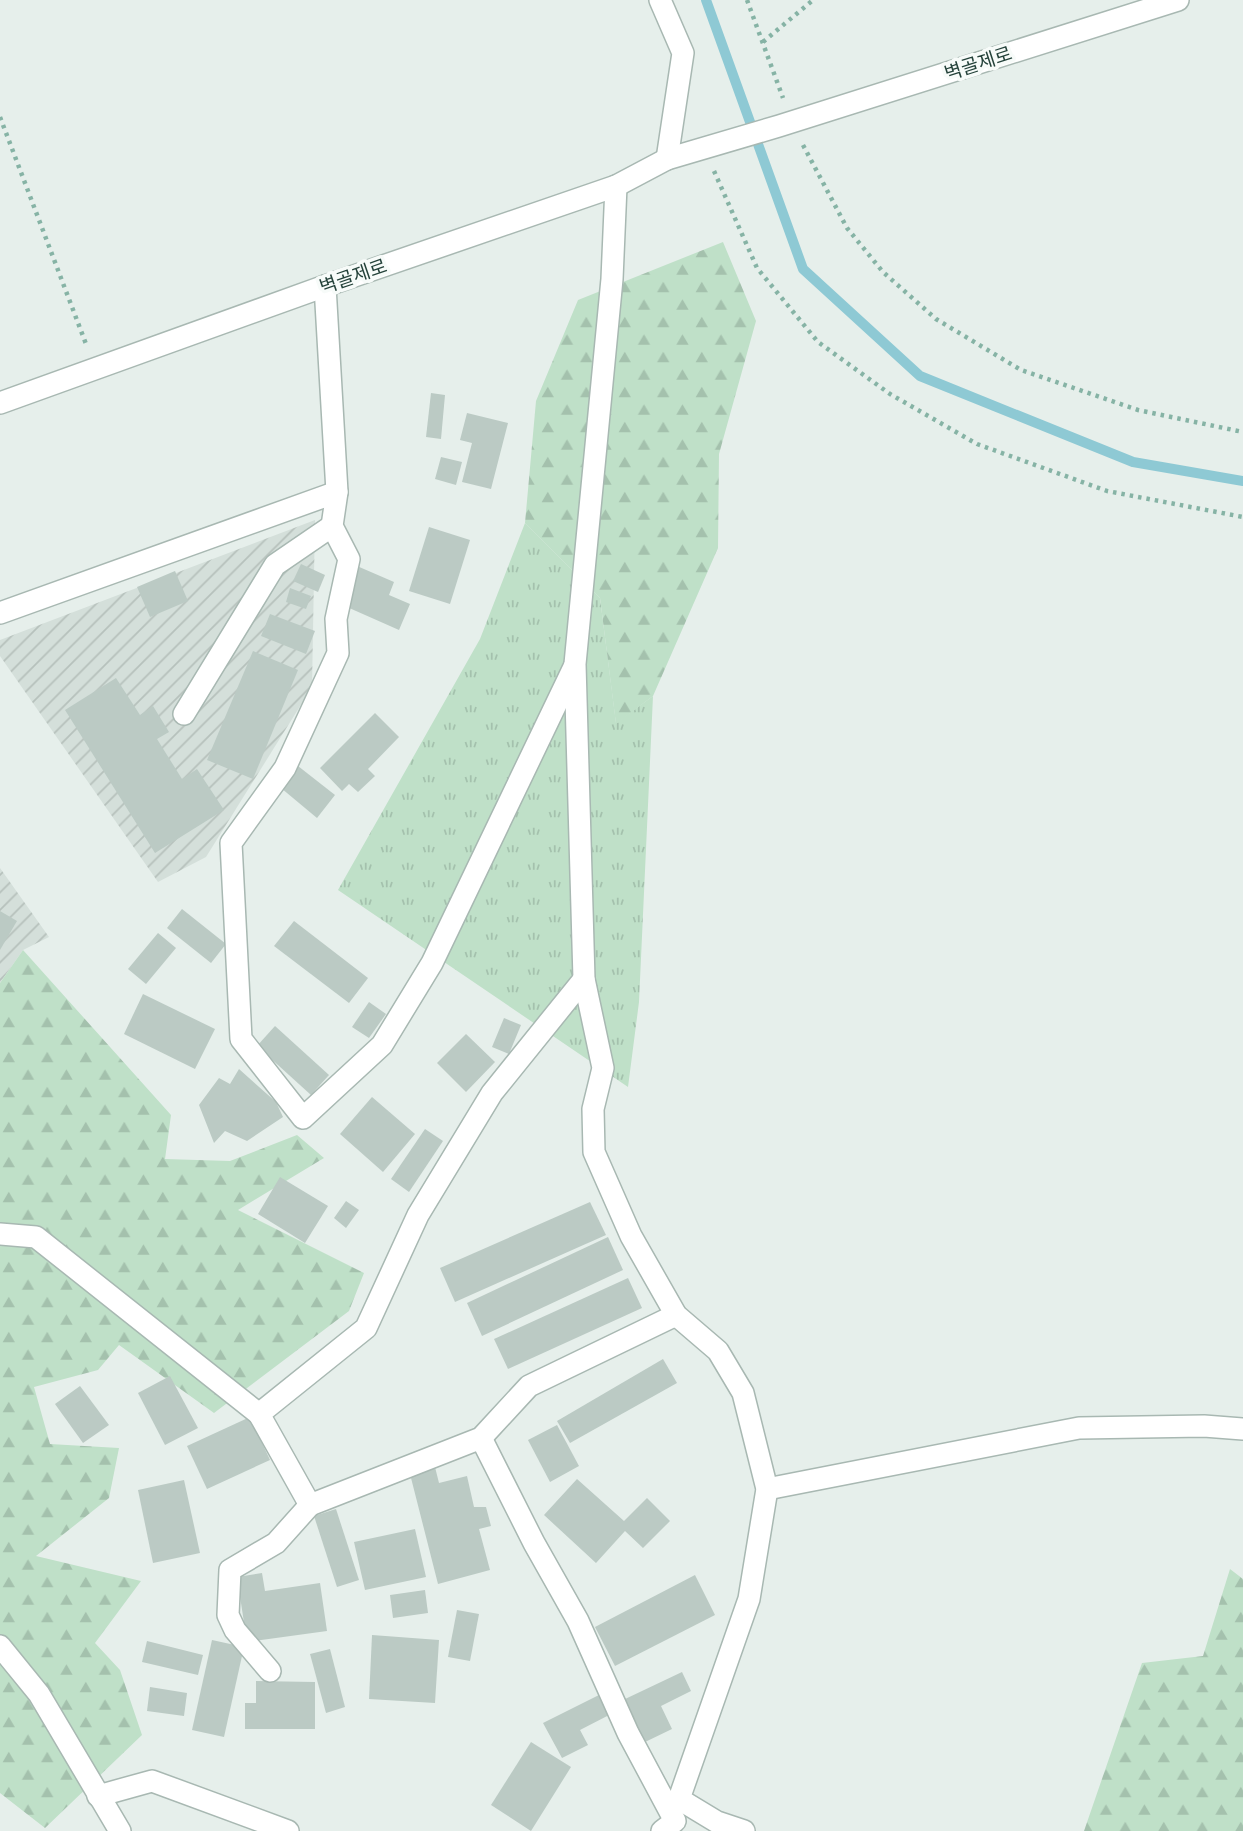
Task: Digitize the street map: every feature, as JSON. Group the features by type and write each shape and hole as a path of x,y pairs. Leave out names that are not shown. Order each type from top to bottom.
{"street":[{"path":"660,0 683,53 667,159"},
{"name":"벽골제로","path":"0,403 325,286 616,186 667,159 1178,0"},
{"path":"616,186 612,279 575,664 584,979 603,1068 593,1109 594,1152 631,1236 677,1315 718,1351 743,1393 767,1489 749,1599 670,1828"},
{"path":"325,286 337,492 332,526 349,559 336,619 338,653 285,768 230,843 241,1039 303,1118 382,1045 432,963 575,664"},
{"path":"0,613 337,492"},
{"path":"184,714 275,565 332,526"},
{"path":"258,1414 366,1328 418,1215 492,1093 584,979"},
{"path":"0,1234 36,1237 258,1414 310,1505"},
{"path":"270,1671 235,1630 228,1615 230,1570 275,1544 310,1505 481,1438 529,1386 677,1315"},
{"path":"767,1489 1080,1428 1204,1426 1243,1429"},
{"path":"481,1438 534,1543 578,1621 670,1828"},
{"path":"0,1646 39,1694 120,1831"},
{"path":"98,1796 152,1781 288,1831"},
{"path":"679,1799 718,1822 744,1831"}],"path":[{"path":"747,0 763,42 785,124 847,228 883,272 936,319 1021,370 1139,410 1243,432"},
{"path":"763,42 813,0"},
{"path":"0,117 95,368"},
{"path":"708,147 757,268 818,342 890,394 977,444 1107,491 1243,517"}],"shaded area":[{"path":"315,520 312,687 206,857 158,882 0,656 0,640"},
{"path":"0,868 49,937 23,950 0,983"}],"green space":[{"path":"723,242 756,321 719,454 718,548 653,696 616,724 600,598 525,523 536,401 578,300"},
{"path":"525,523 600,598 616,723 653,696 639,1002 628,1087 338,890 480,639"},
{"path":"23,950 171,1115 165,1159 230,1161 297,1135 324,1158 238,1210 364,1273 349,1311 214,1413 119,1345 98,1370 34,1387 50,1444 119,1448 109,1498 36,1556 141,1581 95,1643 120,1670 142,1735 45,1828 0,1793 0,983"},
{"path":"1230,1569 1243,1579 1243,1831 1084,1831 1142,1663 1203,1656"}],"building":[{"path":"431,393 445,395 441,439 426,437"},
{"path":"467,413 508,423 491,489 462,482 472,443 460,440"},
{"path":"441,457 462,462 456,485 435,479"},
{"path":"429,527 470,540 450,604 409,591"},
{"path":"301,564 325,575 318,592 293,581"},
{"path":"357,566 394,582 389,595 410,604 399,630 347,607"},
{"path":"175,571 188,601 150,617 137,587"},
{"path":"290,588 311,596 306,609 286,602"},
{"path":"270,614 315,631 306,654 261,636"},
{"path":"253,651 298,670 253,779 207,760"},
{"path":"116,678 140,715 153,706 169,732 157,739 182,779 197,769 224,810 155,853 65,710"},
{"path":"375,713 399,737 368,769 375,776 358,792 349,784 342,791 320,768"},
{"path":"298,766 335,795 317,818 281,788"},
{"path":"182,909 226,944 211,963 167,928"},
{"path":"0,911 17,921 0,950"},
{"path":"294,921 368,978 349,1003 274,946"},
{"path":"158,933 176,948 146,984 128,969"},
{"path":"143,994 215,1029 195,1069 124,1034"},
{"path":"369,1002 386,1014 369,1038 352,1027"},
{"path":"504,1018 521,1025 509,1054 492,1047"},
{"path":"275,1026 329,1075 311,1095 257,1046"},
{"path":"466,1034 495,1062 466,1092 437,1063"},
{"path":"239,1069 276,1102 283,1117 247,1141 225,1131 214,1143 199,1105 219,1078 230,1084"},
{"path":"372,1097 415,1134 383,1172 340,1134"},
{"path":"425,1129 443,1141 409,1192 391,1179"},
{"path":"280,1177 328,1206 305,1243 258,1214"},
{"path":"346,1201 359,1210 346,1228 334,1218"},
{"path":"590,1202 606,1235 455,1302 440,1268"},
{"path":"608,1237 623,1270 482,1336 467,1303"},
{"path":"628,1278 642,1308 508,1369 494,1339"},
{"path":"663,1359 677,1383 570,1443 557,1421"},
{"path":"170,1376 198,1428 165,1445 138,1393"},
{"path":"80,1386 109,1425 83,1443 55,1404"},
{"path":"250,1417 270,1460 207,1489 187,1446"},
{"path":"557,1425 579,1466 550,1482 528,1440"},
{"path":"435,1467 439,1483 467,1476 474,1507 486,1507 491,1526 479,1529 490,1570 438,1584 410,1474"},
{"path":"577,1479 624,1521 647,1498 670,1521 643,1548 625,1531 596,1563 544,1515"},
{"path":"184,1480 200,1553 153,1563 138,1490"},
{"path":"336,1509 359,1580 337,1587 314,1516"},
{"path":"415,1529 426,1577 365,1590 354,1542"},
{"path":"262,1573 265,1591 320,1583 327,1631 247,1642 237,1577"},
{"path":"695,1575 715,1615 615,1666 595,1627"},
{"path":"425,1590 428,1613 393,1618 390,1595"},
{"path":"457,1610 479,1614 470,1661 448,1657"},
{"path":"372,1635 439,1640 435,1703 369,1699"},
{"path":"212,1640 244,1647 224,1737 192,1730"},
{"path":"147,1641 203,1655 198,1675 142,1662"},
{"path":"330,1649 345,1707 326,1713 310,1654"},
{"path":"682,1672 691,1691 661,1706 672,1729 643,1743 623,1700"},
{"path":"256,1681 315,1682 315,1729 245,1729 245,1703 256,1703"},
{"path":"150,1687 187,1693 184,1716 147,1711"},
{"path":"603,1693 613,1713 580,1730 588,1745 562,1758 543,1723"},
{"path":"531,1742 571,1767 531,1831 491,1805"}],"waterway":[{"path":"706,0 803,269 920,376 1133,462 1243,481"}]}
